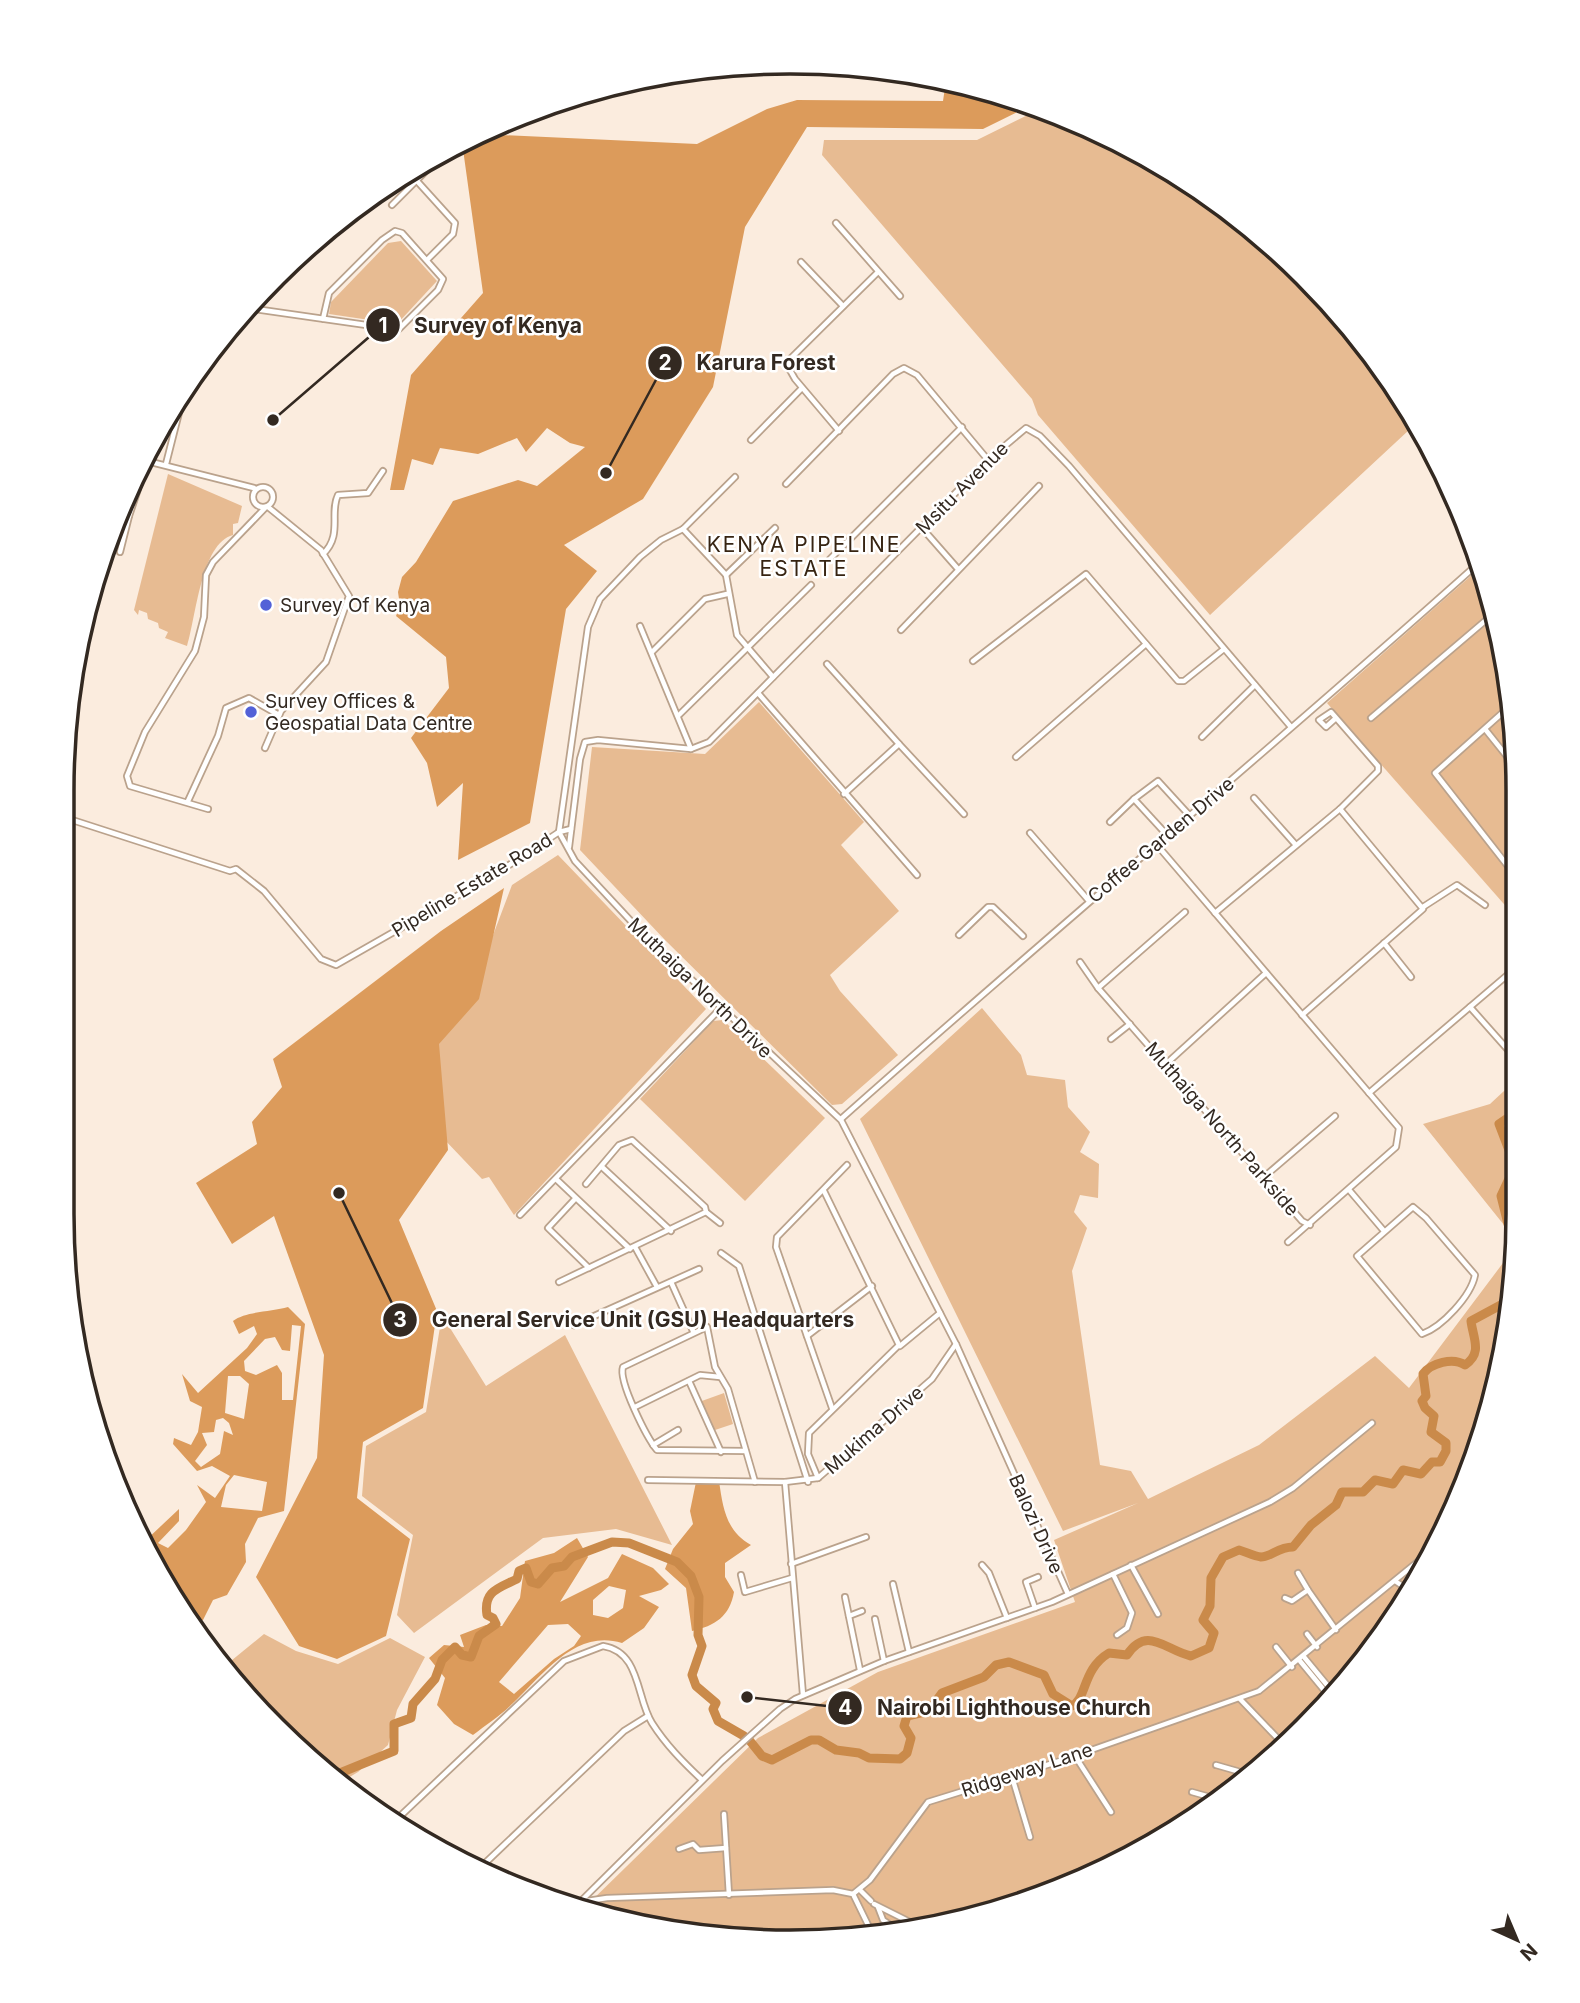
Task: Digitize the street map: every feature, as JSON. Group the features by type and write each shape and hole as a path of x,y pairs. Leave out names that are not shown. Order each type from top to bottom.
{"street":[{"path":"392,205 423,174"},
{"path":"417,181 456,223 453,234 427,260"},
{"path":"836,223 877,273 900,296"},
{"path":"259,310 394,330 401,328 442,285 441,275 402,233 391,233 329,293 323,319"},
{"path":"801,262 843,306"},
{"path":"839,431 789,372 786,363 877,273"},
{"path":"786,484 893,374 904,368 917,376 988,460"},
{"path":"751,440 802,388"},
{"path":"166,464 178,418"},
{"path":"830,559 961,427"},
{"name":"Msitu Avenue","path":"691,749 709,742 988,460 1023,428 1034,430 1069,466 1291,727"},
{"path":"153,462 269,491 273,495 269,506 213,562 205,575 204,617 195,652 145,732 127,776 130,786 208,808"},
{"path":"323,554 330,546 337,525 337,497 343,492 368,494 383,471"},
{"name":"Pipeline Estate Road","path":"74,821 230,871 236,869 264,891 321,958 337,965 497,873 559,832 588,627 600,599 640,557 658,542 683,529 735,477"},
{"path":"242,486 252,497 276,510 315,543 348,600 326,662 279,715 265,748"},
{"path":"901,630 1039,486"},
{"path":"252,497 254,488"},
{"path":"120,552 132,507"},
{"path":"726,575 775,528"},
{"path":"922,528 958,569"},
{"path":"683,529 726,575 727,594 737,635 773,677"},
{"name":"Coffee Garden Drive","path":"841,1120 1471,570"},
{"path":"973,661 1086,573 1180,682 1224,649"},
{"path":"679,715 811,585"},
{"path":"652,652 705,600 727,594"},
{"path":"1371,718 1486,620"},
{"path":"569,847 580,759 587,741 691,749 640,626"},
{"path":"1016,757 1146,644"},
{"path":"827,664 964,814"},
{"path":"1202,737 1255,685"},
{"path":"758,693 917,875"},
{"path":"188,801 218,736 222,715 230,703 249,698 279,715"},
{"path":"1502,713 1435,773 1506,864"},
{"path":"1215,913 1340,808 1378,771 1378,766 1336,718"},
{"path":"1484,729 1505,755"},
{"path":"844,794 899,744"},
{"path":"1110,822 1158,781 1190,816"},
{"path":"1254,798 1296,844"},
{"path":"1134,799 1167,835"},
{"path":"1340,808 1423,908"},
{"path":"569,847 559,832 571,829"},
{"path":"1030,833 1089,901"},
{"name":"Muthaiga North Parkside","path":"1080,962 1098,988 1302,1221 1310,1225 1396,1147 1400,1137 1396,1123 1157,845"},
{"name":"Muthaiga North Drive","path":"569,847 575,861 625,915 720,1009 841,1120"},
{"path":"1302,1015 1423,908 1457,885 1485,905"},
{"path":"959,935 988,907 993,907 1023,936"},
{"path":"1098,988 1185,912"},
{"path":"1384,943 1411,978"},
{"path":"1166,1064 1266,973"},
{"path":"1369,1093 1506,976"},
{"path":"1470,1006 1506,1047"},
{"path":"520,1215 720,1009"},
{"path":"1111,1039 1130,1024"},
{"path":"1264,1177 1335,1116"},
{"name":"Balozi Drive","path":"584,1898 702,1780 780,1709 803,1695 860,1670 1068,1594 956,1344 841,1120"},
{"path":"586,1184 619,1145 632,1140 720,1223"},
{"path":"832,1408 776,1247 777,1237 847,1165"},
{"path":"602,1167 671,1231"},
{"path":"556,1179 575,1199 633,1248 657,1287"},
{"path":"824,1191 872,1286 899,1348"},
{"path":"1350,1191 1384,1231"},
{"path":"575,1199 548,1228 589,1268"},
{"path":"1417,1208 1475,1275 1463,1297 1427,1332 1417,1332 1359,1261 1360,1251 1384,1231 1408,1210 1417,1208"},
{"path":"559,1282 671,1231 706,1212"},
{"path":"1288,1242 1310,1225"},
{"path":"721,1253 739,1266 808,1482"},
{"path":"574,1325 699,1269"},
{"path":"671,1282 692,1331"},
{"path":"807,1336 872,1286"},
{"path":"818,1478 808,1454 807,1436 832,1408 940,1313"},
{"path":"746,1451 662,1451 653,1445 622,1374 623,1367 692,1331 703,1326 708,1328 715,1367 722,1378 746,1451 755,1482"},
{"name":"Mukima Drive","path":"648,1480 808,1482 818,1478 932,1379 956,1344"},
{"path":"635,1407 705,1374 722,1378"},
{"path":"689,1381 721,1452"},
{"path":"1068,1594 1280,1497 1372,1423"},
{"path":"653,1445 678,1430"},
{"path":"785,1482 803,1695"},
{"path":"791,1564 866,1536"},
{"path":"982,1565 989,1573 1007,1618"},
{"path":"1131,1565 1158,1614"},
{"name":"Ridgeway Lane","path":"853,1894 860,1889 928,1802 1075,1756 1259,1691 1317,1647 1414,1565"},
{"path":"1298,1573 1336,1630"},
{"path":"1113,1574 1132,1613 1127,1629 1117,1635"},
{"path":"741,1575 745,1592 792,1578"},
{"path":"1035,1608 1026,1582 1038,1577"},
{"path":"1395,1581 1402,1586"},
{"path":"894,1584 909,1652"},
{"path":"1285,1598 1292,1601 1308,1590"},
{"path":"845,1597 860,1670"},
{"path":"849,1616 862,1611"},
{"path":"875,1619 884,1661"},
{"path":"1307,1634 1317,1647"},
{"path":"401,1815 564,1661 603,1646 617,1653 634,1670 648,1716 671,1751 702,1780"},
{"path":"1276,1647 1292,1667"},
{"path":"1302,1659 1328,1686"},
{"path":"1302,1659 1324,1691"},
{"path":"1240,1699 1277,1738"},
{"path":"486,1862 624,1731 648,1716"},
{"path":"1075,1756 1111,1812"},
{"path":"1216,1765 1238,1771"},
{"path":"1012,1776 1030,1837"},
{"path":"1192,1792 1206,1796"},
{"path":"724,1814 729,1895"},
{"path":"679,1849 693,1844 699,1850 726,1848"},
{"path":"599,1884 600,1893 607,1898"},
{"path":"860,1889 874,1904 884,1923"},
{"path":"592,1901 607,1898 833,1890 853,1894 868,1925"},
{"path":"874,1904 905,1920"},
{"path":"883,1920 887,1923"}],"shaded area":[{"path":"945,91 1019,112 983,129 807,127 745,227 713,387 643,499 564,545 597,571 566,609 530,823 458,860 463,783 437,807 427,763 411,738 449,688 446,657 396,616 400,606 398,592 402,577 416,562 453,501 518,480 537,486 585,447 570,443 547,428 526,452 517,438 478,454 440,448 433,465 412,459 404,490 390,490 411,375 483,293 463,152 500,135 697,144 767,109 797,100 943,101"},
{"path":"1028,115 1107,147 1188,194 1262,251 1297,283 1358,354 1409,430 1210,615 1038,415 1032,399 822,155 824,140 977,140"},
{"path":"401,241 437,281 397,324 329,314 331,302 388,243"},
{"path":"168,474 242,506 238,523 233,524 233,535 222,541 207,566 187,646 165,638 168,632 148,619 147,613 139,610 138,615 134,610"},
{"path":"1472,574 1493,650 1505,743 1506,906 1327,703"},
{"path":"759,702 864,822 841,845 899,911 830,975 840,991 898,1055 842,1104 832,1105 665,940 580,850 592,747 705,754"},
{"path":"558,855 706,1009 514,1215 489,1177 482,1179 384,1076 481,967 512,885"},
{"path":"504,888 479,999 439,1044 448,1150 399,1220 437,1311 423,1408 363,1442 357,1498 410,1539 386,1636 337,1659 299,1646 256,1577 317,1458 324,1355 274,1216 232,1244 196,1183 257,1144 252,1122 282,1087 273,1059 441,931"},
{"path":"982,1008 1021,1055 1027,1075 1065,1080 1068,1107 1090,1132 1080,1152 1099,1164 1098,1198 1080,1195 1074,1212 1087,1228 1072,1271 1100,1465 1131,1471 1148,1499 1259,1445 1375,1356 1409,1388 1505,1260 1493,1353 1468,1443 1433,1530 1411,1571 1386,1611 1329,1685 1297,1720 1226,1781 1188,1809 1107,1856 1064,1875 975,1905 930,1916 837,1928 790,1930 696,1923 650,1916 591,1901 758,1738 878,1672 1075,1602 1054,1540 1138,1503 1063,1531 860,1119"},
{"path":"723,1020 825,1118 745,1201 640,1099 713,1021"},
{"path":"1506,1089 1506,1227 1423,1124 1490,1104"},
{"path":"288,1307 305,1324 284,1511 258,1518 245,1544 246,1562 227,1595 213,1600 201,1621 150,1536 179,1509 179,1521 158,1543 168,1548 186,1530 206,1502 197,1485 215,1498 230,1476 212,1466 197,1471 173,1444 174,1438 191,1445 198,1432 202,1407 190,1401 182,1374 198,1393 247,1348 257,1334 254,1326 239,1334 233,1321 252,1313","holes":["292,1325 301,1326 293,1400 282,1400 282,1373 277,1365 256,1375 245,1371 244,1361 265,1339 275,1337 282,1350 290,1351","228,1376 240,1376 249,1384 244,1419 225,1413","223,1418 229,1423 233,1435 224,1431 220,1454 201,1467 195,1461 207,1445 202,1433 214,1432 216,1420","234,1475 267,1482 262,1511 221,1507 226,1485"]},
{"path":"442,1315 486,1386 565,1335 672,1545 616,1529 543,1538 414,1633 397,1615 413,1535 362,1496 366,1446 426,1412"},
{"path":"724,1393 733,1424 712,1431 699,1402"},
{"path":"719,1481 724,1509 731,1526 751,1545 725,1563 725,1577 734,1592 725,1614 714,1623 692,1631 686,1588 665,1569 673,1549 693,1524 690,1511 696,1482"},
{"path":"577,1538 588,1557 560,1602 608,1578 622,1554 653,1568 669,1584 661,1590 639,1596 659,1607 644,1628 622,1643 605,1640 574,1648 547,1669 502,1713 473,1735 454,1724 437,1705 445,1678 429,1658 444,1645 464,1647 460,1635 486,1625 502,1626 520,1598 525,1561 554,1553","holes":["609,1586 626,1590 623,1608 608,1618 593,1615 593,1600","568,1624 581,1636 574,1646 554,1659 514,1694 499,1682 548,1625"]},
{"path":"264,1634 296,1651 338,1664 390,1638 425,1657 397,1710 388,1745 349,1777 283,1720 231,1661"}],"waterway":[{"path":"1506,1119 1499,1124 1506,1142"},
{"path":"1506,1185 1501,1196 1506,1216"},
{"path":"750,1741 762,1756 772,1760 811,1740 819,1740 836,1750 859,1753 869,1758 900,1759 907,1753 911,1738 904,1726 907,1716 929,1711 942,1693 984,1677 996,1665 1009,1662 1044,1675 1053,1694 1072,1706 1080,1697 1094,1667 1109,1653 1127,1655 1134,1646 1149,1641 1191,1656 1209,1648 1214,1633 1203,1620 1210,1606 1211,1578 1223,1557 1239,1550 1265,1557 1293,1547 1311,1525 1336,1505 1342,1492 1363,1492 1375,1480 1393,1484 1403,1470 1421,1474 1432,1462 1440,1462 1446,1451 1446,1443 1431,1432 1434,1416 1422,1401 1426,1396 1423,1374 1442,1362 1454,1361 1465,1365 1471,1360 1476,1345 1471,1321 1500,1305"},
{"path":"343,1772 394,1751 394,1724 411,1718 413,1704 435,1679 442,1660 455,1647 462,1655 471,1657 479,1636 496,1624 493,1618 487,1615 486,1607 494,1591 517,1579 519,1571 526,1568 531,1582 538,1584 552,1568 564,1566 572,1557 612,1542 629,1543 677,1562 691,1576 699,1597 698,1635 702,1646 692,1675 696,1686 716,1703 713,1709 718,1721 744,1736"}],"place":[{"name":"Survey of Kenya","path":"273,420"},
{"name":"Karura Forest","path":"606,473"},
{"name":"Survey Of Kenya","path":"266,605"},
{"name":"Survey Offices & Geospatial Data Centre","path":"251,712"},
{"name":"General Service Unit (GSU) Headquarters","path":"339,1193"},
{"name":"Nairobi Lighthouse Church","path":"747,1697"}],"district":[{"name":"KENYA PIPELINE ESTATE","path":"804,556"}]}
